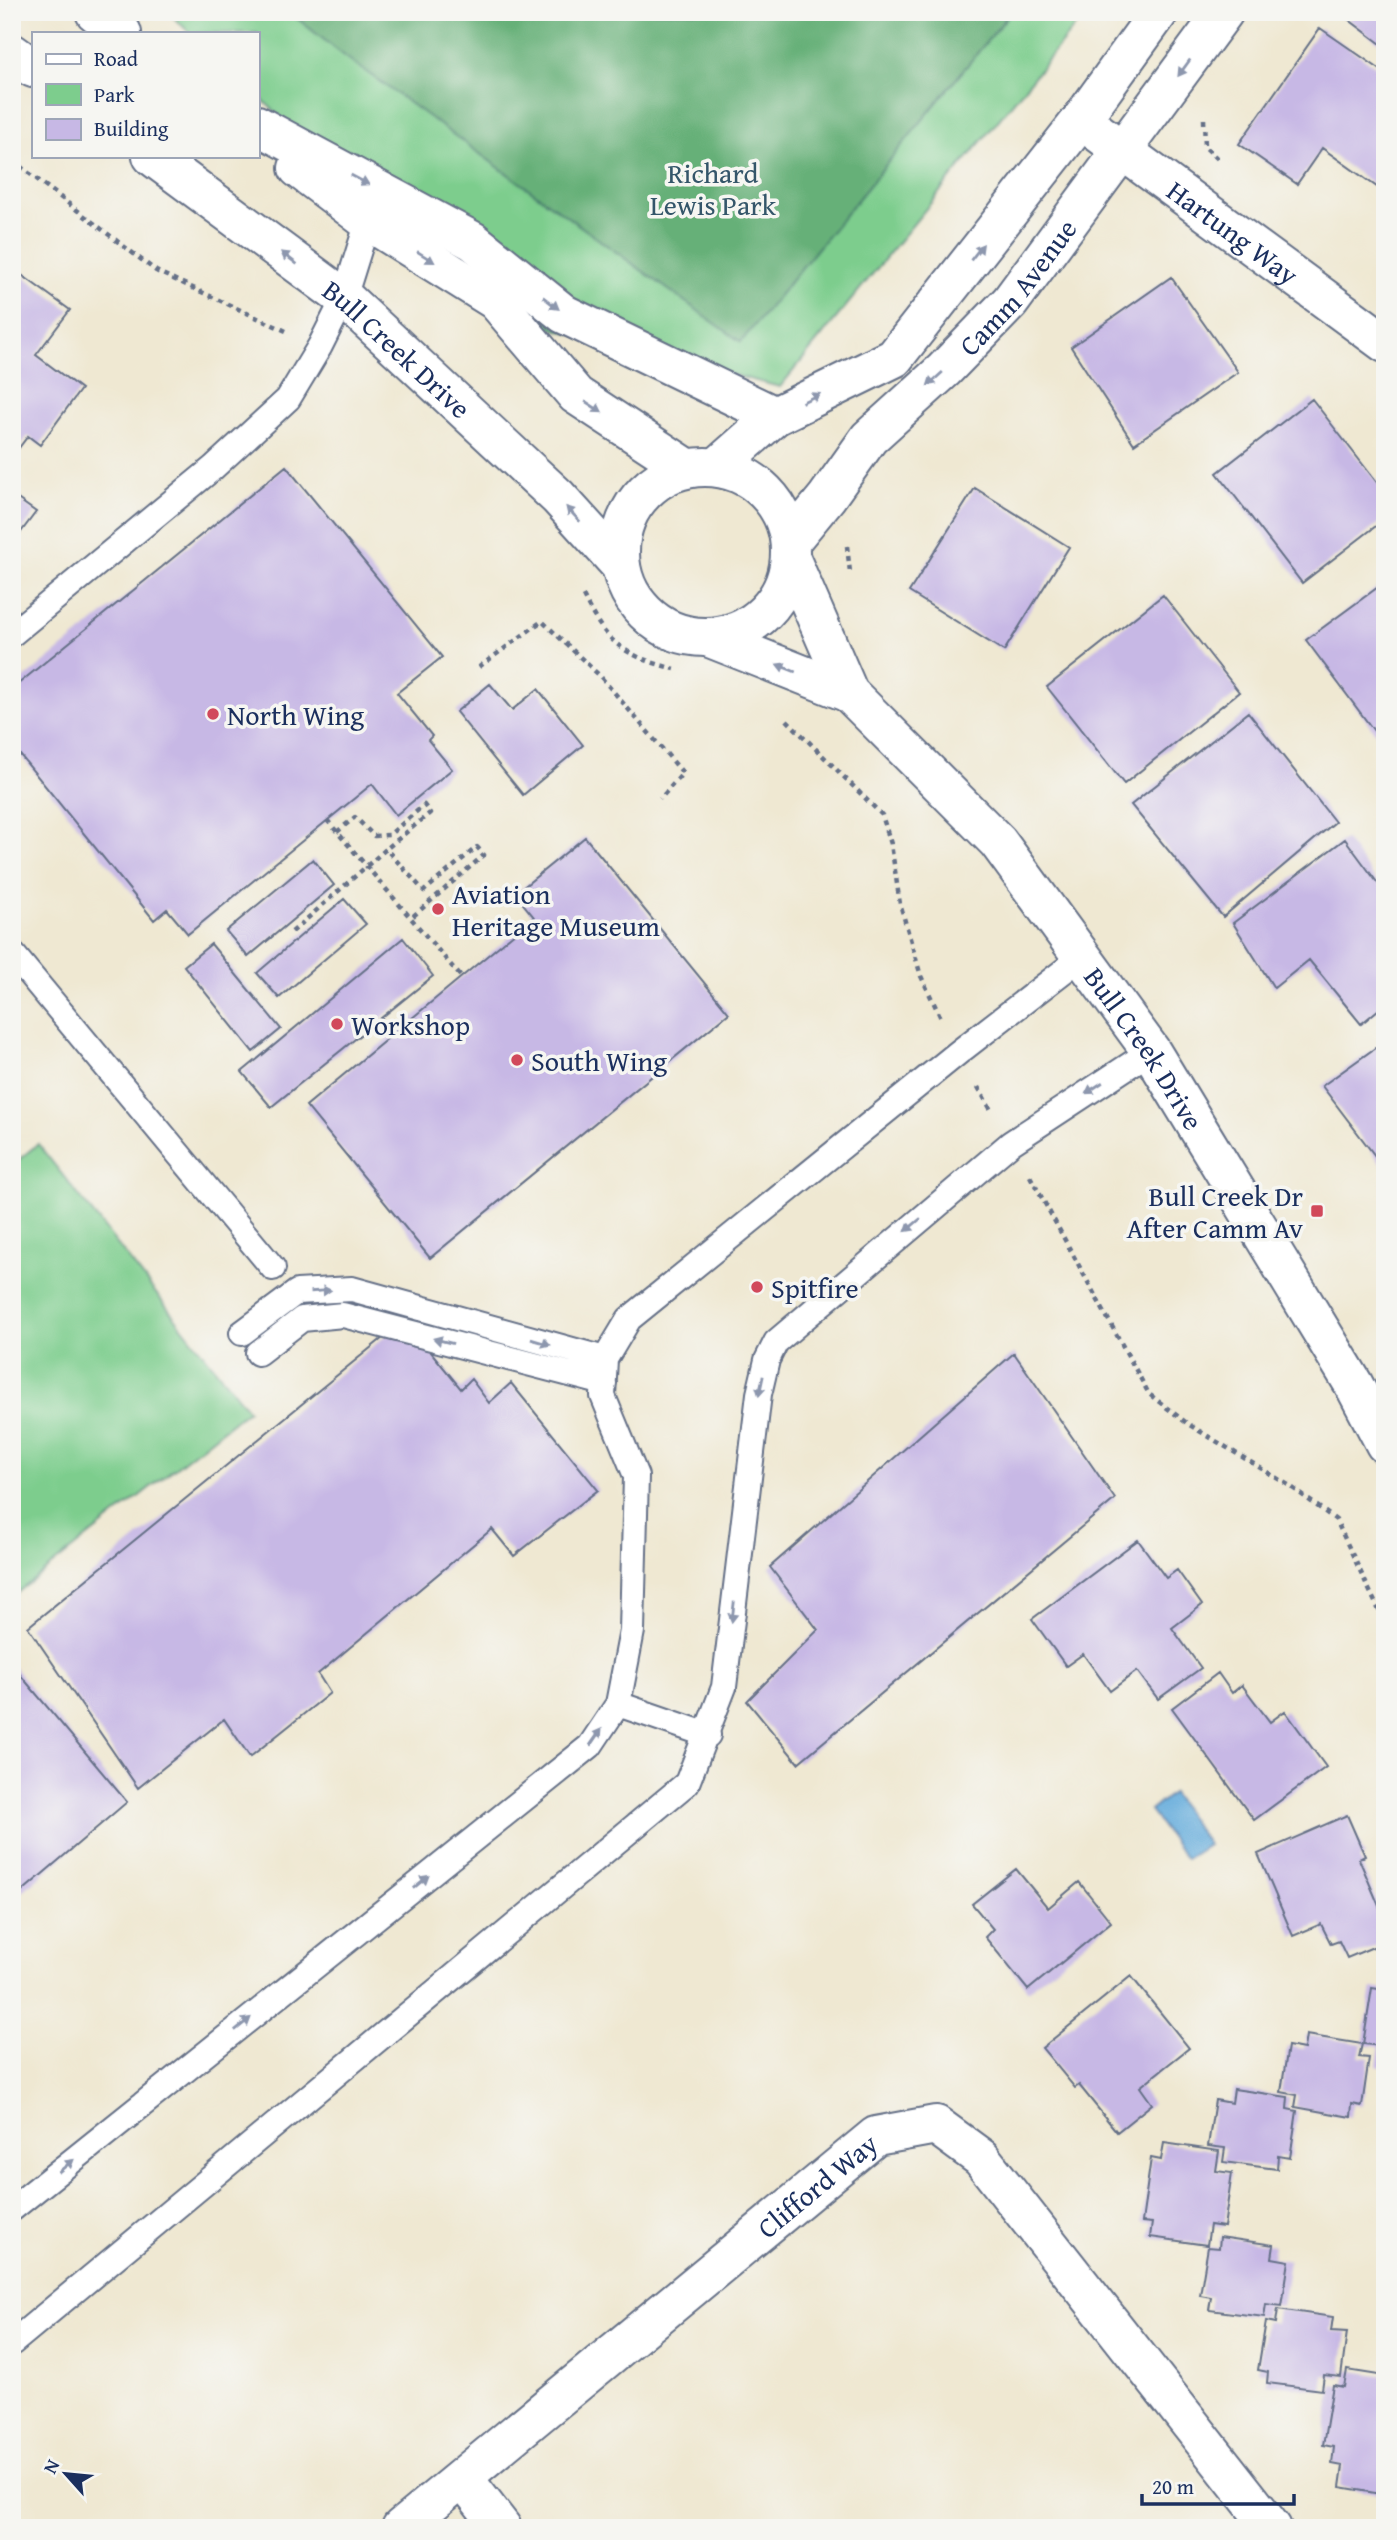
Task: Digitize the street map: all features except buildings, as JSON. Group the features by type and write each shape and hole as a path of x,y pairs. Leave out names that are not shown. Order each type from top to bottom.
{"main road":[{"path":"95,12 121,32"},
{"name":"Camm Avenue","path":"702,467 775,416 894,358 1080,120 1159,12"},
{"name":"Camm Avenue","path":"790,550 869,438 944,370 1010,302 1224,12"},
{"path":"12,53 32,67"},
{"name":"Hartung Way","path":"1080,120 1385,343"},
{"path":"259,126 472,241 564,314 775,416"},
{"name":"Bull Creek Drive","path":"259,139 368,221 496,301 576,395 702,467 744,475 766,492 782,515 790,550 849,694"},
{"name":"Bull Creek Drive","path":"155,158 344,299 558,497 619,564"},
{"name":"Bull Creek Drive","path":"702,467 663,477 643,493 628,514 620,539 619,564 627,589 641,610 661,627 685,636 710,638 735,633 756,621 774,603 785,582 790,550"},
{"name":"Bull Creek Drive","path":"710,638 849,694 998,842 1152,1051 1354,1385 1385,1444"},
{"name":"Clifford Way","path":"401,2528 876,2136 936,2125 981,2158 1272,2528"},
{"path":"463,2478 502,2528"}],"lane":[{"path":"12,634 213,468 288,399 344,299 368,221"},
{"path":"12,953 273,1268"},
{"path":"12,2209 590,1746 618,1704 632,1631 636,1476 603,1396 604,1371 629,1319 959,1052 1083,957"},
{"path":"12,2343 687,1783 708,1735 724,1687 759,1394 767,1360 776,1342 1011,1143 1152,1051"},
{"path":"242,1333 297,1292 352,1289 604,1371"},
{"path":"258,1353 302,1319 343,1315 604,1371"},
{"path":"618,1704 708,1735"}],"path":[{"path":"1203,111 1205,147 1225,166"},
{"path":"12,160 156,271 320,346"},
{"path":"846,536 850,578"},
{"path":"580,592 598,627 626,653 688,672"},
{"path":"479,667 542,621 600,676 683,773 660,799"},
{"path":"849,694 784,717 882,815 891,844 900,904 921,976 944,1022"},
{"path":"292,932 430,813 424,805 389,835 374,836 355,817 337,832"},
{"path":"327,820 462,978"},
{"path":"386,849 424,891 477,847 484,855 411,918"},
{"path":"975,1082 995,1115"},
{"path":"1024,1166 1149,1394 1188,1424 1290,1486 1336,1520 1385,1623"}],"green space":[{"name":"Richard Lewis Park","path":"168,12 1087,12 780,387 492,313 259,97 259,32 189,32"},
{"path":"289,12 1011,12 741,342 347,58"},
{"path":"38,1144 248,1410 12,1597 12,1165"}],"water":[{"path":"1172,1793 1208,1845 1186,1859 1150,1811"}],"place":[{"name":"North Wing","path":"213,714"},
{"name":"Aviation Heritage Museum","path":"438,909"},
{"name":"Workshop","path":"337,1024"},
{"name":"South Wing","path":"517,1060"},
{"name":"Bull Creek Dr After Camm Av","path":"1317,1211"},
{"name":"Spitfire","path":"757,1287"}]}
